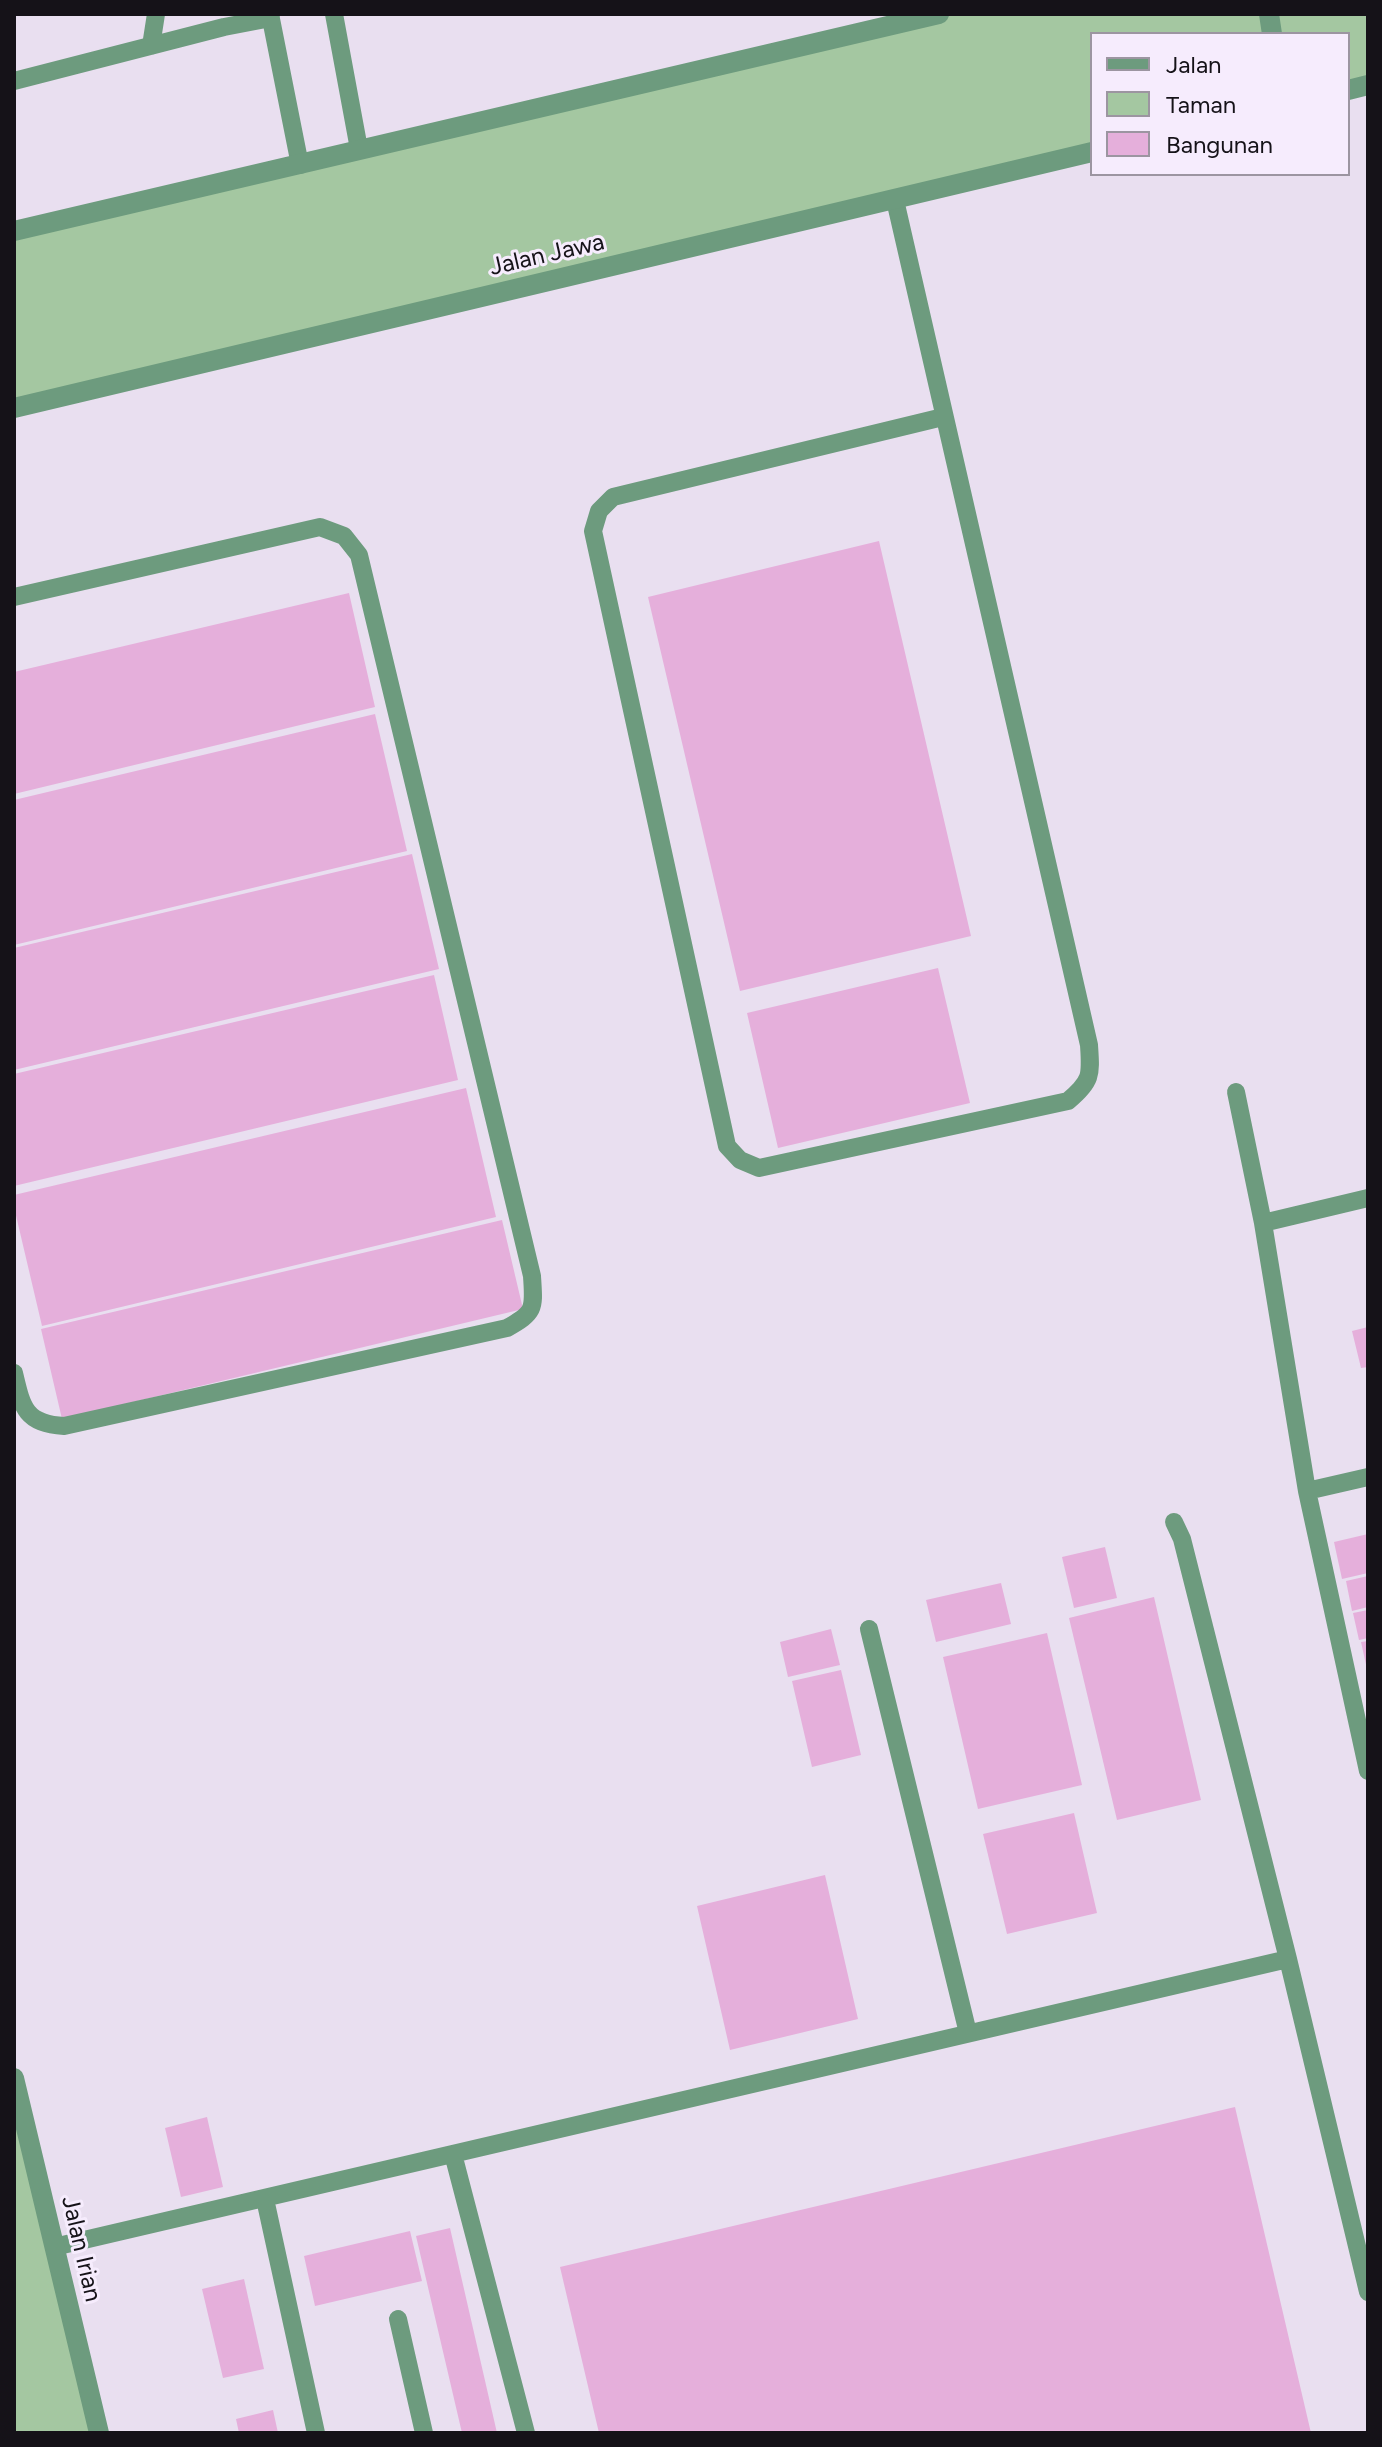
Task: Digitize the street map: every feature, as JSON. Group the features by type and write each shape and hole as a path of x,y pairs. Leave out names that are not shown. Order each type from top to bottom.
{"street":[{"path":"14,231 939,14"},
{"name":"Jalan Jawa","path":"14,408 1090,152"},
{"name":"Jalan Irian","path":"14,2078 99,2433"}],"lane":[{"path":"151,46 156,14"},
{"path":"334,14 359,149"},
{"path":"14,81 271,16 300,165"},
{"path":"895,200 1089,1045 1091,1076 1068,1101 759,1168 740,1160 727,1146 593,531 599,511 613,497 943,417"},
{"path":"14,597 320,527 344,536 359,555 532,1276 534,1298 527,1317 507,1328 64,1426 45,1425 22,1407 14,1373"},
{"path":"1236,1092 1263,1223 1307,1491 1368,1771"},
{"path":"1263,1223 1368,1198"},
{"path":"1307,1491 1368,1477"},
{"path":"1174,1522 1182,1539 1288,1959 1368,2292"},
{"path":"869,1629 968,2033"},
{"path":"54,2247 1288,1959"},
{"path":"453,2154 526,2433"},
{"path":"265,2199 316,2433"},
{"path":"398,2319 424,2433"}],"green space":[{"path":"940,14 1368,14 1368,85 1350,90 1350,32 1090,32 1090,150 14,404 14,230"},
{"path":"14,2075 101,2433 14,2433"}],"building":[{"path":"879,541 971,936 740,991 648,597"},
{"path":"349,593 375,707 14,794 14,672"},
{"path":"375,714 407,851 14,945 14,800"},
{"path":"412,854 439,969 14,1070 14,948"},
{"path":"938,968 970,1103 778,1148 747,1013"},
{"path":"434,975 458,1080 14,1186 14,1074"},
{"path":"466,1088 496,1217 42,1326 14,1207 14,1195"},
{"path":"502,1220 523,1309 62,1419 41,1329"},
{"path":"1368,1327 1368,1367 1361,1368 1352,1331"},
{"path":"1368,1534 1368,1573 1342,1579 1334,1542"},
{"path":"1105,1547 1117,1598 1074,1608 1062,1557"},
{"path":"1368,1576 1368,1607 1352,1611 1346,1581"},
{"path":"1001,1583 1011,1624 936,1642 926,1600"},
{"path":"1154,1597 1201,1800 1117,1820 1069,1618"},
{"path":"1368,1610 1368,1638 1359,1640 1353,1613"},
{"path":"831,1629 840,1665 788,1677 780,1642"},
{"path":"1047,1633 1082,1785 978,1809 943,1657"},
{"path":"1368,1641 1368,1669 1367,1669 1361,1642"},
{"path":"841,1670 861,1755 812,1767 792,1681"},
{"path":"1074,1813 1097,1913 1007,1934 983,1834"},
{"path":"825,1875 858,2019 730,2050 697,1906"},
{"path":"1235,2107 1311,2433 599,2433 560,2267"},
{"path":"207,2117 223,2187 181,2197 165,2128"},
{"path":"450,2228 497,2433 462,2433 416,2236"},
{"path":"410,2231 422,2281 315,2306 304,2256"},
{"path":"244,2279 264,2369 223,2378 202,2289"},
{"path":"273,2410 278,2433 239,2433 236,2419"}]}
